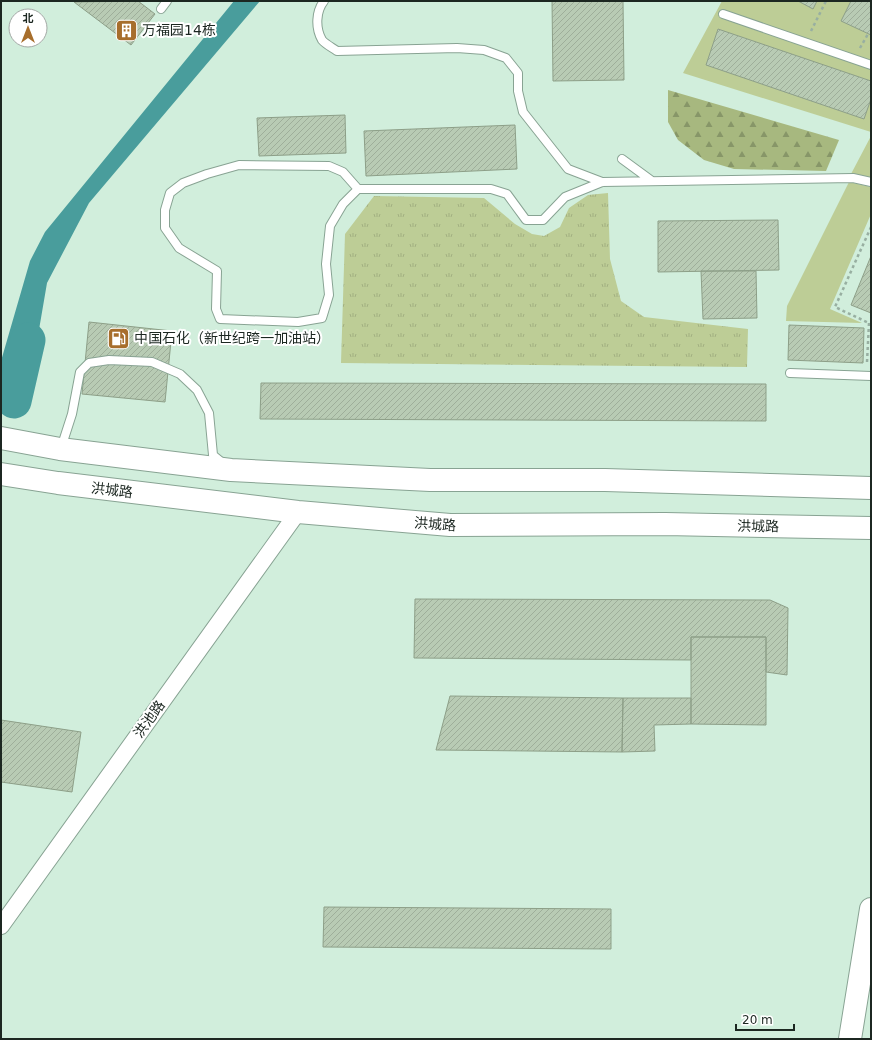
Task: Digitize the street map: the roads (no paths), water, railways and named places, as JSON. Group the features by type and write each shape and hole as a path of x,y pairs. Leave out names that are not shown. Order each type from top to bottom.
{"main road":[{"path":"1,438 60,449 230,470 430,480 605,480 869,488"},
{"name":"洪城路","path":"1,474 58,483 298,512 450,526 665,524 871,528"},
{"path":"850,1039 871,909"}],"street":[{"name":"洪池路","path":"1,926 298,512"}],"lane":[{"path":"161,9 167,1"},
{"path":"324,1 319,8 317,27 322,40 337,51 458,48 484,50 506,58 518,73 518,91 523,112 568,169 602,182"},
{"path":"723,14 871,65"},
{"path":"622,159 652,181"},
{"path":"358,189 343,172 329,166 239,165 207,174 183,184 170,193 165,210 165,228 179,248 217,271 216,309 220,320 298,322 322,318 329,295 326,264 330,226 343,204 358,189 491,189 507,194 526,220 543,220 565,197 602,182 853,178 871,182"},
{"path":"60,449 72,414 80,372 89,363 109,360 152,362 180,374 197,390 209,412 213,455 230,470"},
{"path":"790,373 869,375"}],"water":[{"path":"234,1 260,1 89,203 47,283 29,388 1,384 1,361 30,261 45,232"}],"waterway":[{"path":"14,401 28,340"}],"place":[{"name":"万福园14栋","path":"127,30"},
{"name":"中国石化（新世纪跨一加油站）","path":"119,338"}]}
